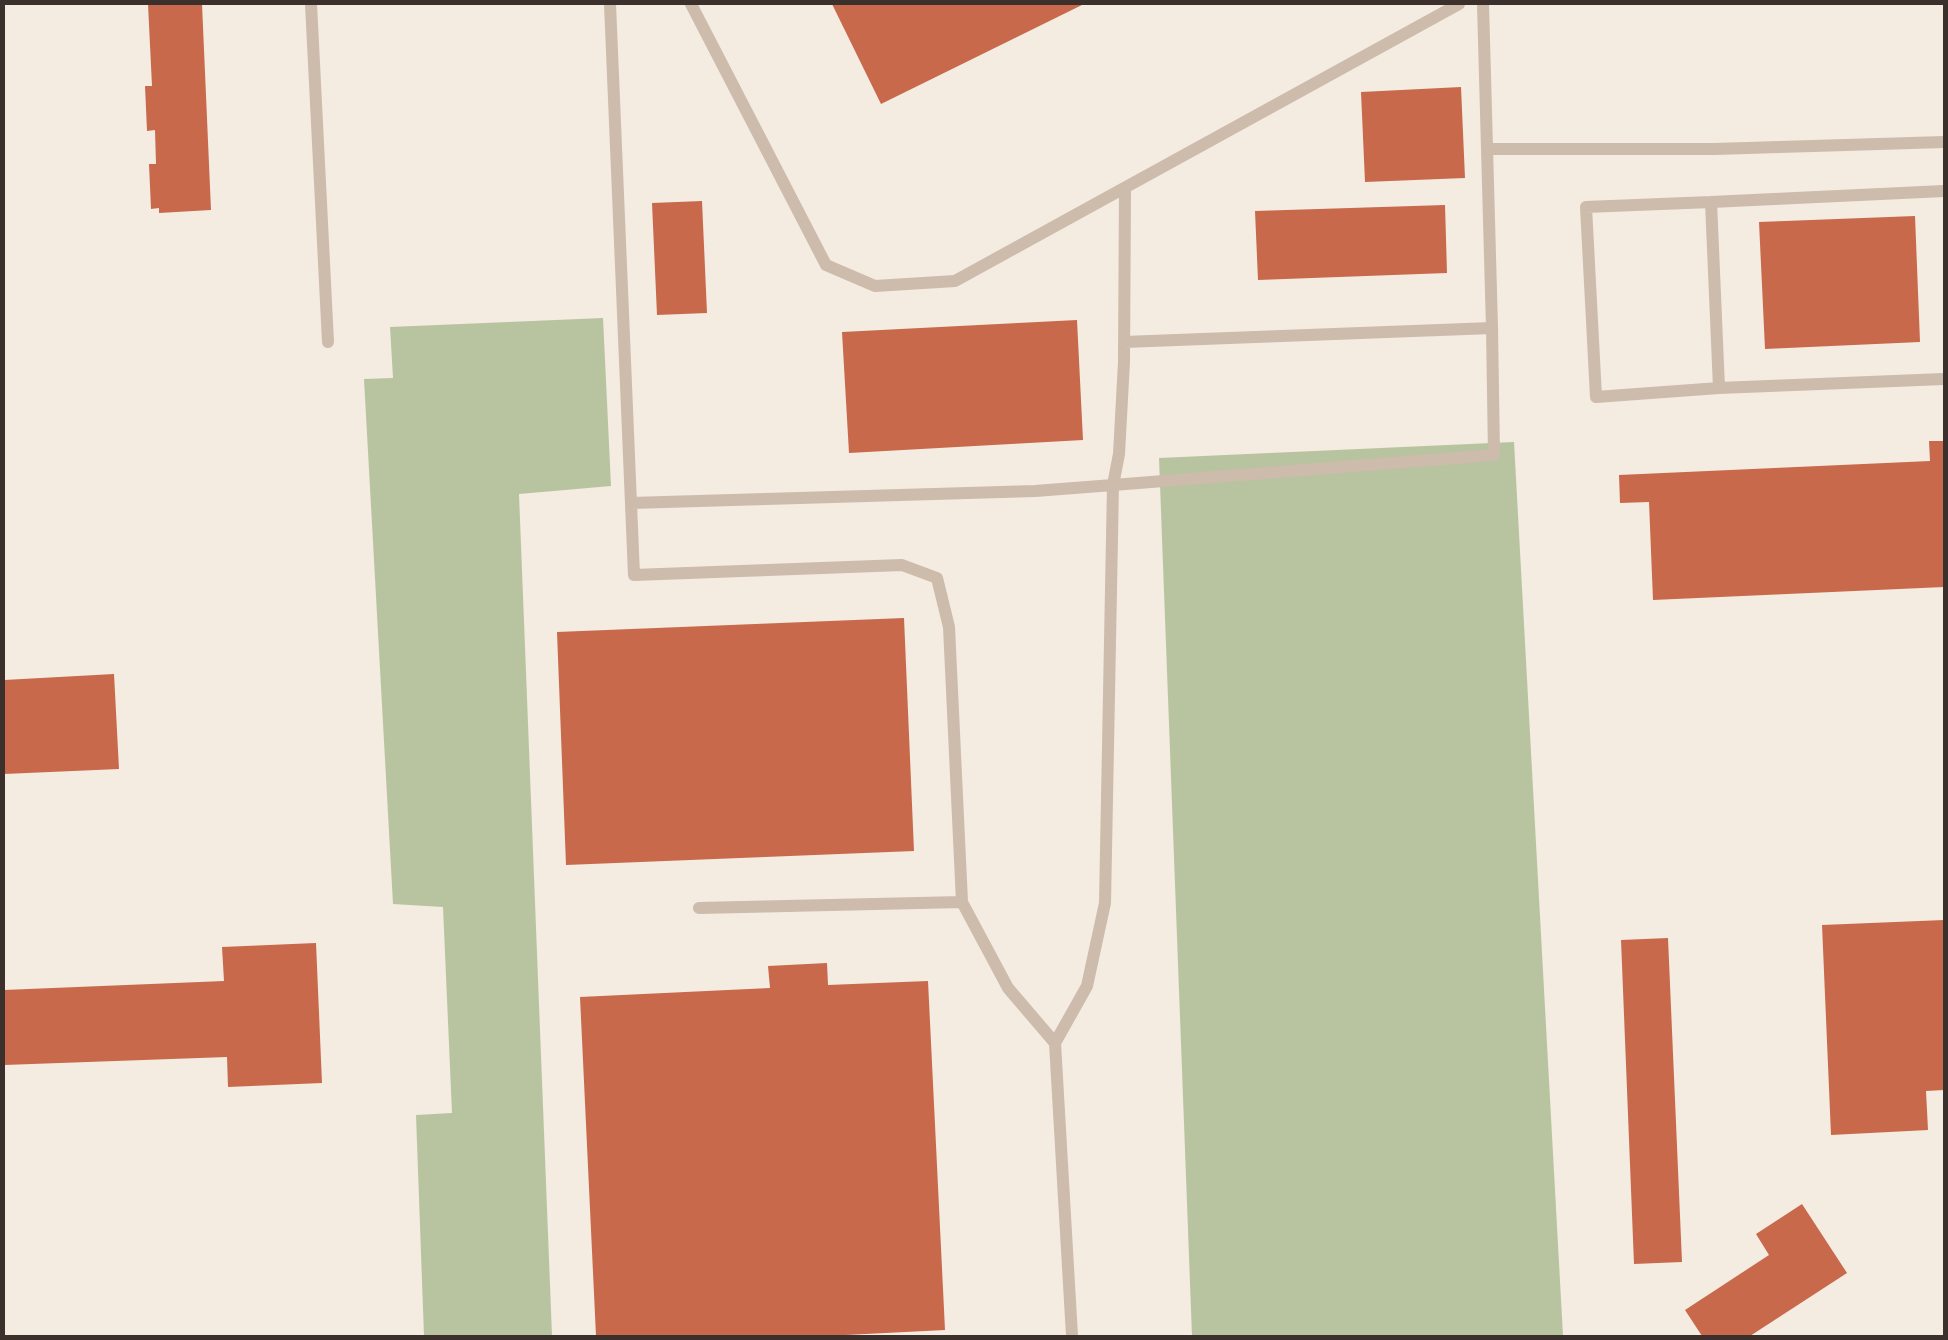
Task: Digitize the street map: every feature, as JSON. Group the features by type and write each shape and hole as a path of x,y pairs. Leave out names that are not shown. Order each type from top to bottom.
{"lane":[{"path":"311,4 328,342"},
{"path":"610,4 634,575 902,565 937,578 949,627 962,902 1008,988 1055,1043"},
{"path":"691,4 826,265 875,286 955,281 1459,4"},
{"path":"631,503 1025,491 1494,455 1483,4"},
{"path":"1488,149 1714,149 1944,142"},
{"path":"1072,1336 1055,1043 1087,986 1105,903 1113,485 1120,454 1124,342 1125,188"},
{"path":"1944,191 1586,207 1596,397 1719,388 1944,379"},
{"path":"1711,202 1719,388"},
{"path":"1124,342 1492,328"},
{"path":"699,908 962,902"}],"green space":[{"path":"603,318 611,486 519,494 552,1336 424,1336 416,1115 452,1113 443,907 393,904 364,379 393,378 390,327"},
{"path":"1514,442 1563,1336 1192,1336 1159,458"}],"building":[{"path":"148,4 202,4 211,210 159,213 159,208 151,209 149,164 156,164 155,130 147,131 145,86 152,86"},
{"path":"832,4 1084,4 881,104"},
{"path":"1461,87 1465,178 1365,182 1361,92"},
{"path":"702,201 707,313 657,315 652,203"},
{"path":"1445,205 1447,273 1258,280 1255,211"},
{"path":"1915,216 1920,342 1765,349 1759,222"},
{"path":"1077,320 1083,440 849,453 842,332"},
{"path":"1929,441 1944,441 1944,587 1653,600 1649,502 1620,503 1619,475 1930,461"},
{"path":"904,618 914,851 566,865 557,632"},
{"path":"114,674 119,769 4,774 4,680"},
{"path":"1944,920 1944,1090 1926,1091 1928,1130 1831,1135 1822,925"},
{"path":"1668,938 1682,1262 1634,1264 1621,940"},
{"path":"316,943 322,1083 228,1087 227,1057 4,1065 4,990 224,981 222,947"},
{"path":"827,963 828,985 928,981 945,1330 826,1336 596,1336 580,997 770,988 768,966"},
{"path":"1802,1204 1847,1273 1750,1336 1702,1336 1685,1310 1769,1255 1756,1234"}]}
